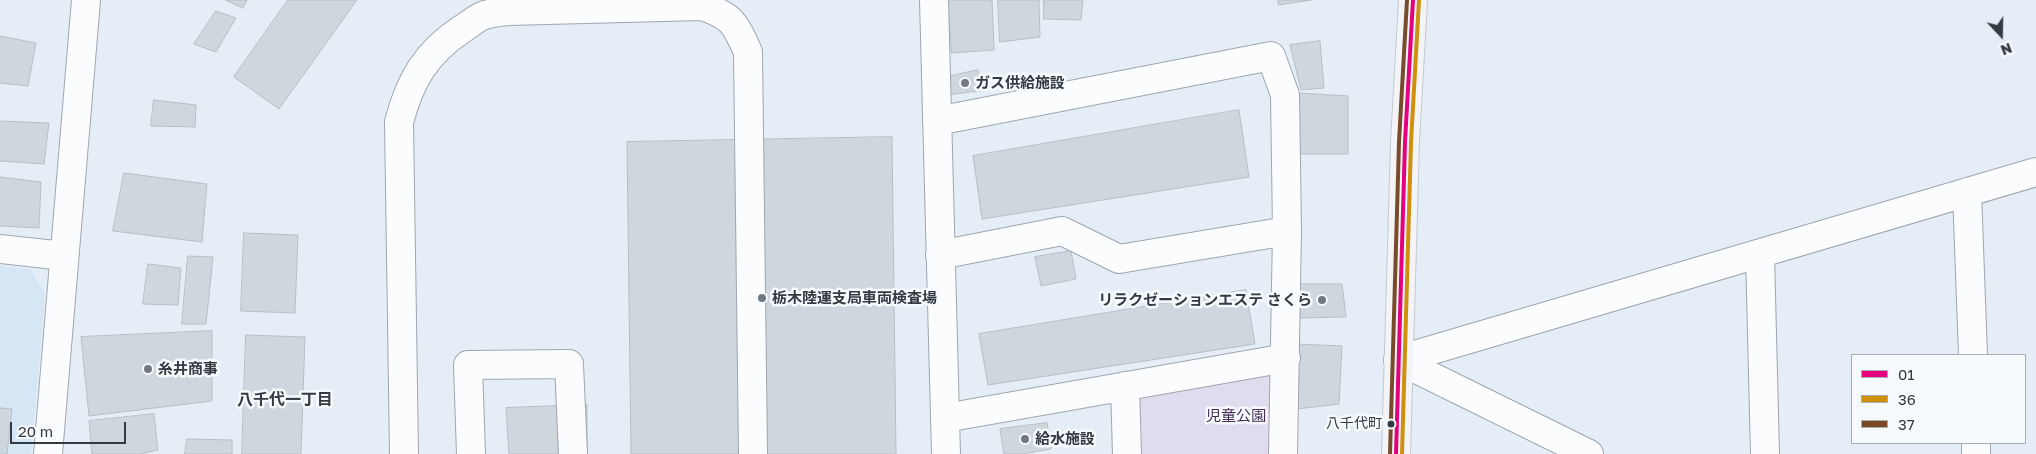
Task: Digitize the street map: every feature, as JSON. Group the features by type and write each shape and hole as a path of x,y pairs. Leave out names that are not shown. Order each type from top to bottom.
{"main road":[{"path":"1396,454 1405,142 1412,0"}],"street":[{"path":"48,454 86,0"},
{"path":"934,0 946,454"},
{"path":"404,454 399,122 405,98 417,73 434,52 455,34 483,16 508,11 702,6 722,13 738,30 748,52 753,454"},
{"path":"937,121 1271,56 1286,95 1288,231 1283,454"},
{"path":"1398,360 2036,172"},
{"path":"1967,192 1973,354"},
{"path":"940,254 1062,230 1119,259 1288,231"},
{"path":"0,249 64,256"},
{"path":"1760,254 1765,454"},
{"path":"945,418 1286,358"},
{"path":"1398,360 1589,454"},
{"path":"471,454 468,365 569,364 573,454"},
{"path":"1125,386 1126,454"}],"shaded area":[{"path":"0,266 30,269 45,293 31,454 0,454"}],"green space":[{"name":"児童公園","path":"1268,373 1275,380 1275,454 1139,454 1139,393"}],"building":[{"path":"226,0 247,0 243,8"},
{"path":"288,0 357,0 279,109 234,77"},
{"path":"948,0 992,0 994,50 952,53"},
{"path":"998,0 1039,0 1040,37 1000,42"},
{"path":"1044,0 1083,0 1081,20 1044,19"},
{"path":"1278,0 1311,0 1279,5"},
{"path":"216,11 236,18 216,52 194,44"},
{"path":"0,36 36,43 28,86 0,83"},
{"path":"1320,41 1324,88 1301,90 1290,45"},
{"name":"ガス供給施設","path":"978,70 985,90 948,95 947,77"},
{"path":"1299,93 1348,96 1348,154 1299,154"},
{"path":"154,100 196,105 195,127 151,126"},
{"path":"1239,110 1249,177 982,219 973,156"},
{"path":"0,121 49,123 44,164 0,161"},
{"name":"栃木陸運支局車両検査場","path":"892,137 896,454 631,454 627,142"},
{"path":"124,173 207,184 202,242 113,231"},
{"path":"0,177 41,182 39,228 0,226"},
{"path":"244,233 298,235 295,313 241,311"},
{"path":"1071,251 1076,279 1041,286 1035,257"},
{"path":"188,256 213,257 206,324 182,324"},
{"path":"148,264 181,268 178,305 143,304"},
{"name":"リラクゼーションエステ さくら","path":"1300,284 1342,284 1346,317 1300,318"},
{"path":"1246,290 1255,344 988,385 979,334"},
{"name":"糸井商事","path":"212,331 212,401 89,416 81,337"},
{"path":"246,335 305,337 301,454 242,454"},
{"path":"1297,344 1342,346 1339,404 1297,409"},
{"path":"587,405 587,454 509,454 506,408"},
{"path":"0,408 12,409 7,454 0,454"},
{"path":"154,414 158,450 140,454 92,454 89,421"},
{"name":"給水施設","path":"1047,423 1051,449 1022,454 1004,454 1000,429"},
{"path":"187,439 232,440 232,454 185,454"}],"transit line":[{"name":"37","path":"1390,454 1399,142 1407,0"},
{"name":"01","path":"1396,454 1405,142 1413,0"},
{"name":"36","path":"1402,454 1411,142 1419,0"}],"place":[{"name":"ガス供給施設","path":"965,83"},
{"name":"栃木陸運支局車両検査場","path":"762,298"},
{"name":"リラクゼーションエステ さくら","path":"1322,300"},
{"name":"糸井商事","path":"148,369"},
{"name":"八千代町","path":"1391,424"},
{"name":"給水施設","path":"1025,439"}],"district":[{"name":"八千代一丁目","path":"285,400"}]}
